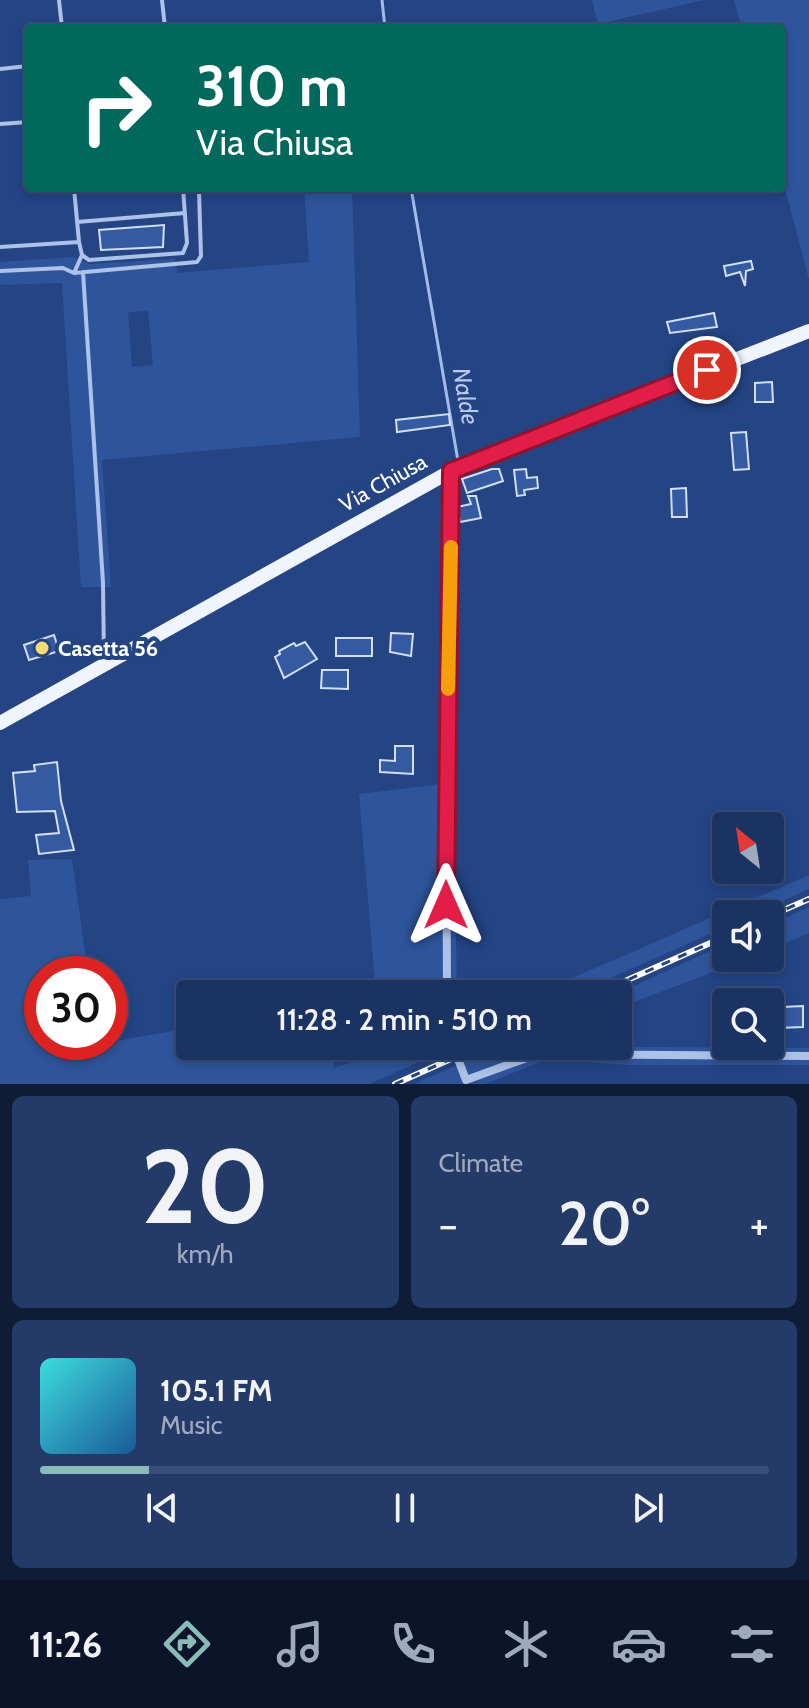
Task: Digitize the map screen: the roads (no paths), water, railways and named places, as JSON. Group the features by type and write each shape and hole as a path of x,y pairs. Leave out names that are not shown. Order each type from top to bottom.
{"main road":[{"name":"Via Chiusa","path":"0,723 451,471 809,331"}],"street":[{"path":"447,980 446,758 451,471"},
{"path":"632,1055 809,1056"},
{"path":"458,1060 466,1080 521,1060"}],"lane":[{"path":"59,0 62,24"},
{"path":"162,0 165,24"},
{"path":"0,69 24,66"},
{"path":"0,124 24,122"},
{"path":"74,192 82,255 74,273"},
{"path":"82,255 89,260 183,253 187,243 183,192"},
{"path":"0,271 63,268 74,273 197,262 201,256 199,192"},
{"path":"77,222 185,213"},
{"path":"0,247 79,242"},
{"path":"83,272 103,583 104,665"}],"waterway":[{"name":"Nalde","path":"382,0 385,24"},
{"name":"Nalde","path":"412,192 458,461"},
{"name":"Nalde","path":"444,626 444,487 447,482"}],"railway":[{"path":"784,910 809,899"},
{"path":"627,980 712,942"},
{"path":"395,1084 449,1060"}],"place":[{"name":"Casetta 56","path":"42,648"}]}
